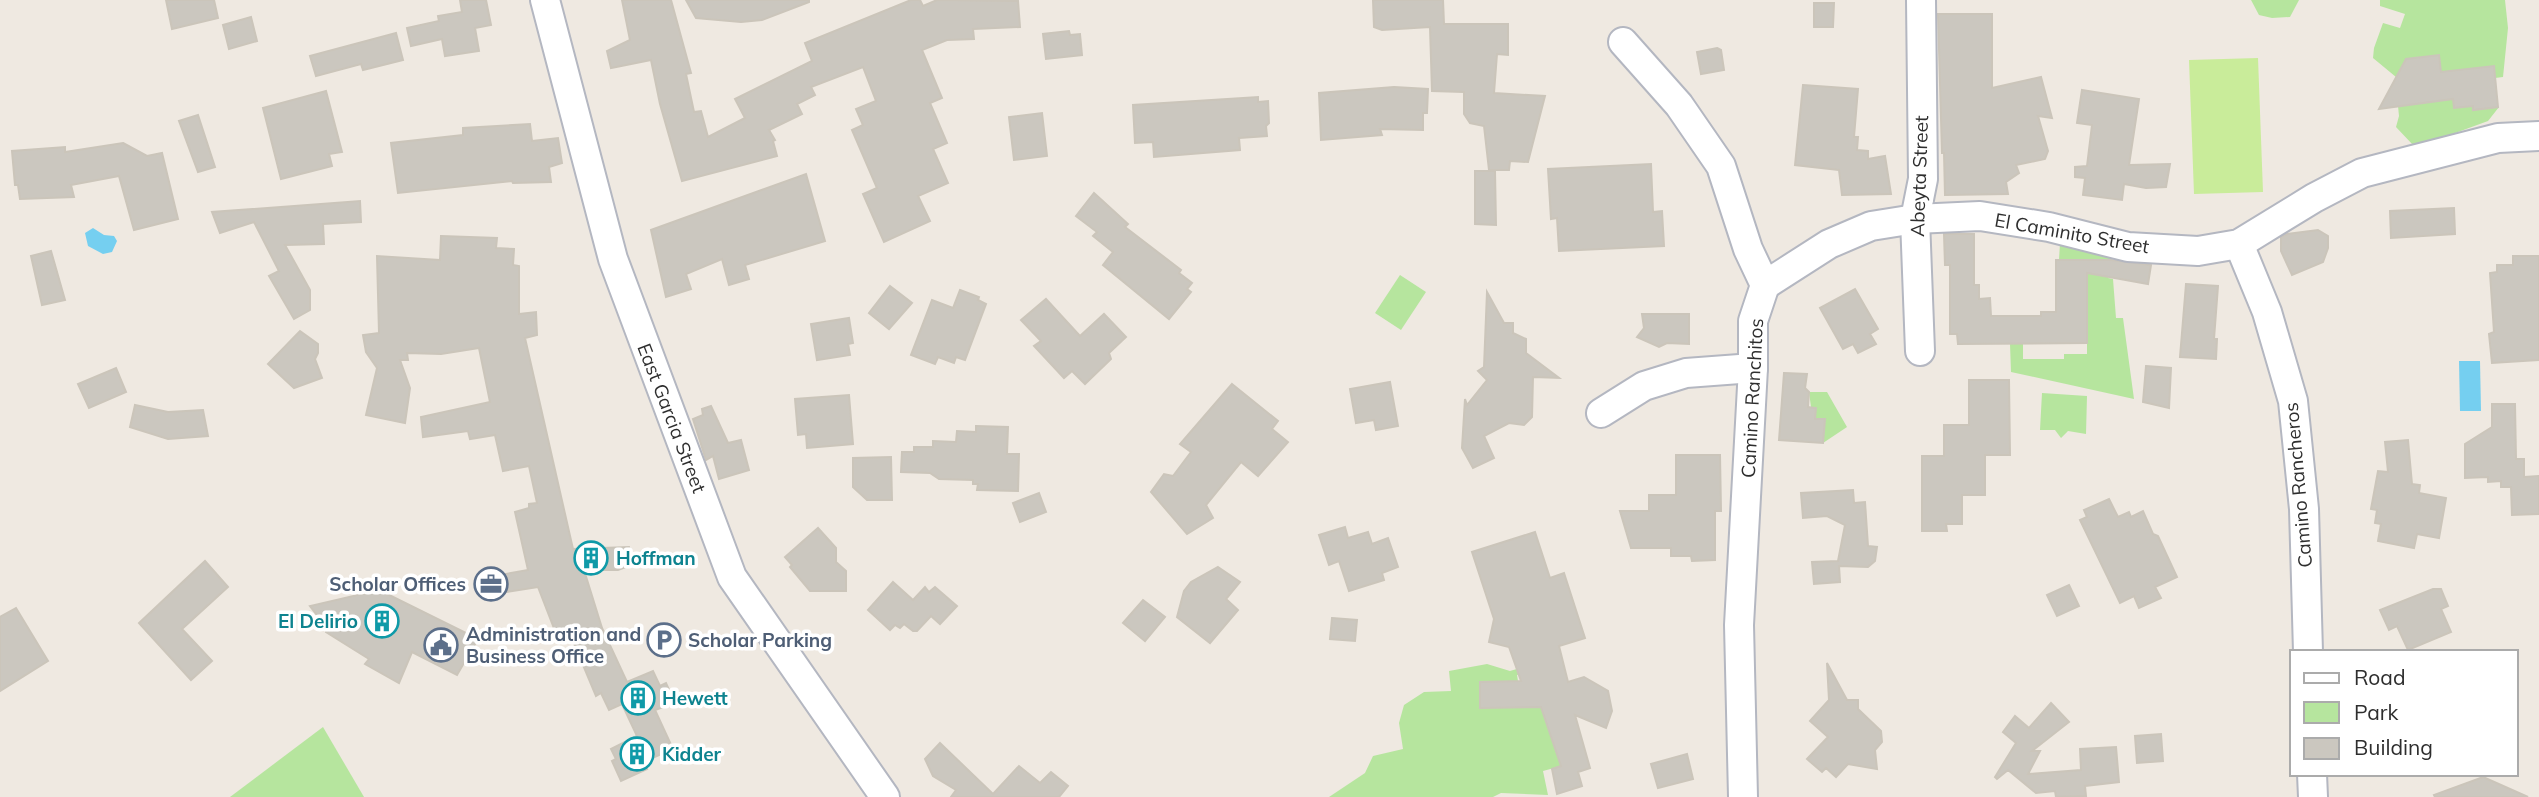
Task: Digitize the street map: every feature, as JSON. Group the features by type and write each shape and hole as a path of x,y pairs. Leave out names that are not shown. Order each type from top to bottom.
{"street":[{"name":"East Garcia Street","path":"545,0 613,259 732,577 885,797"},
{"name":"Abeyta Street","path":"1920,351 1915,219 1923,179 1921,0"},
{"path":"1623,42 1679,105 1721,166 1748,249 1765,285"},
{"name":"El Caminito Street","path":"1765,285 1829,244 1871,226 1915,219 1980,216 2049,227 2128,247 2198,251 2239,244 2362,173 2498,138 2539,136"},
{"name":"Camino Rancheros","path":"2239,244 2267,312 2294,401 2304,509 2308,650"},
{"name":"Camino Ranchitos","path":"1743,797 1740,625 1753,321 1765,285"},
{"path":"1601,413 1644,386 1686,373 1753,368"},
{"path":"2312,776 2313,797"}],"green space":[{"path":"2251,0 2299,0 2290,17 2272,18 2259,15"},
{"path":"2380,0 2505,0 2508,28 2503,77 2495,78 2493,66 2470,69 2442,84 2439,55 2407,59 2408,68 2401,68 2396,77 2373,58 2374,48 2383,23 2400,28 2405,14 2380,6"},
{"path":"2258,58 2263,192 2194,194 2189,60"},
{"path":"2453,99 2454,108 2473,106 2474,110 2499,107 2488,121 2413,145 2396,127 2398,106"},
{"path":"2060,243 2112,254 2108,278 2113,279 2116,318 2123,318 2134,399 2011,372 2009,315 2017,316 2017,343 2023,343 2023,359 2064,359 2064,354 2087,354 2087,266 2059,260"},
{"path":"1400,275 1426,292 1401,330 1375,313"},
{"path":"1809,392 1827,392 1847,427 1823,443 1825,420 1815,419 1815,408 1811,407"},
{"path":"2042,393 2087,396 2086,434 2068,431 2061,438 2055,430 2040,430"},
{"path":"1487,664 1510,671 1527,666 1543,668 1517,675 1518,681 1480,682 1480,708 1523,707 1536,693 1569,764 1543,771 1548,795 1501,793 1493,797 1329,797 1365,773 1373,756 1403,749 1399,723 1404,705 1424,692 1451,691 1449,671"},
{"path":"323,727 364,797 230,797"}],"water":[{"path":"93,228 104,235 114,236 117,241 112,252 103,254 88,246 85,233"},
{"path":"2459,361 2480,361 2481,411 2460,411"}],"building":[{"path":"166,0 214,0 218,18 172,29"},
{"path":"460,0 486,0 491,25 475,28 479,51 445,56 442,39 411,46 407,28 439,21 438,16 462,12"},
{"path":"622,0 671,0 691,73 686,74 694,112 701,111 708,137 745,118 735,99 812,61 805,43 911,0 920,0 923,6 937,0 1018,1 1020,27 973,29 974,39 947,40 922,50 942,98 930,103 947,143 933,149 948,183 918,196 930,221 884,242 863,194 877,188 852,130 863,125 856,109 876,101 863,67 811,87 815,95 797,104 802,114 769,130 775,140 773,141 777,156 682,181 660,104 651,60 611,68 607,51 630,40"},
{"path":"686,0 809,2 762,20 741,22 696,18"},
{"path":"1373,0 1443,0 1444,24 1508,24 1508,55 1497,54 1494,93 1545,96 1528,162 1510,161 1509,170 1489,170 1484,126 1470,123 1464,114 1464,92 1432,91 1430,27 1382,30 1374,27"},
{"path":"1814,3 1834,3 1833,27 1814,27"},
{"path":"1938,14 1992,14 1992,88 2041,77 2052,118 2038,116 2048,151 2045,159 2016,165 2019,173 2006,182 2008,194 1945,195"},
{"path":"251,17 257,41 229,49 223,25"},
{"path":"1069,31 1070,35 1080,34 1082,55 1046,59 1043,34"},
{"path":"396,33 403,60 363,70 361,64 316,76 310,56"},
{"path":"1717,48 1721,50 1724,70 1701,74 1697,52"},
{"path":"2439,55 2441,72 2494,66 2498,107 2473,110 2473,106 2454,108 2453,99 2379,109 2406,59"},
{"path":"1803,85 1858,89 1854,137 1858,137 1857,150 1868,151 1868,159 1885,156 1891,194 1842,195 1839,170 1795,165"},
{"path":"1394,87 1428,89 1423,130 1380,129 1382,135 1321,140 1319,93"},
{"path":"2082,90 2139,99 2129,165 2170,164 2166,187 2146,188 2124,184 2122,200 2083,195 2085,178 2075,177 2075,167 2087,166 2092,125 2077,123"},
{"path":"326,91 342,152 329,154 332,166 281,179 263,108"},
{"path":"1258,97 1258,102 1268,101 1267,136 1239,138 1240,150 1154,157 1153,142 1135,143 1133,105"},
{"path":"1042,113 1047,156 1014,160 1009,117"},
{"path":"198,115 215,167 198,172 179,121"},
{"path":"530,124 532,141 558,138 562,163 549,167 551,182 512,181 398,193 391,143 463,135 463,128"},
{"path":"123,143 147,156 162,153 178,219 134,230 119,176 71,185 74,197 20,199 18,185 15,185 12,151 65,147 65,152"},
{"path":"1651,164 1653,212 1662,211 1664,246 1559,251 1557,218 1551,219 1548,169"},
{"path":"1475,171 1495,171 1496,225 1475,224"},
{"path":"806,174 825,241 745,265 749,279 729,285 722,259 686,274 691,289 666,297 651,230"},
{"path":"1094,193 1128,224 1125,227 1181,270 1179,273 1192,283 1187,289 1191,292 1169,319 1103,265 1113,252 1093,236 1097,232 1076,216"},
{"path":"360,201 361,222 323,224 324,244 285,245 310,290 310,310 294,319 269,276 279,271 254,222 220,233 212,212"},
{"path":"2454,208 2455,234 2391,238 2390,211"},
{"path":"2318,230 2328,236 2328,248 2323,262 2292,275 2281,251 2281,237"},
{"path":"1944,234 1974,234 1974,285 1979,285 1979,299 1990,298 1991,316 2041,316 2041,312 2056,312 2056,260 2111,260 2151,265 2148,284 2087,273 2087,343 1958,344 1957,334 1950,334 1950,265 1945,265"},
{"path":"441,236 497,238 496,248 514,249 513,265 519,266 519,314 536,312 537,335 525,338 573,549 629,547 634,564 618,570 584,570 602,628 627,682 653,671 660,686 666,683 675,703 655,710 673,749 643,762 647,769 621,781 612,761 616,759 611,749 637,736 622,704 609,710 601,693 596,696 568,629 555,631 538,587 481,596 478,579 528,570 515,512 529,508 529,504 537,503 529,466 503,471 495,435 470,439 468,431 423,437 421,417 490,402 479,348 441,354 407,353 408,360 400,360 410,388 405,423 366,415 377,368 366,352 363,335 379,333 377,256 440,260"},
{"path":"51,251 65,300 42,305 31,256"},
{"path":"2513,256 2539,256 2539,360 2492,363 2489,334 2494,332 2490,273 2497,272 2497,265 2513,265"},
{"path":"2186,284 2218,286 2214,339 2217,339 2216,359 2180,357"},
{"path":"890,286 912,303 889,329 869,313"},
{"path":"1855,289 1878,329 1870,334 1876,344 1858,353 1853,344 1843,349 1820,308"},
{"path":"960,290 979,297 978,300 986,304 965,360 956,357 954,363 938,357 935,364 911,355 932,300 953,308"},
{"path":"1487,292 1504,323 1513,323 1513,333 1526,339 1526,353 1559,378 1533,377 1532,417 1524,425 1509,423 1484,436 1494,458 1473,468 1462,448 1465,399 1467,405 1487,380 1478,371 1484,367"},
{"path":"1046,299 1080,336 1104,314 1126,337 1109,353 1111,359 1085,384 1072,371 1064,378 1034,346 1041,341 1021,320"},
{"path":"1642,314 1689,314 1689,344 1667,343 1659,347 1637,337 1644,328"},
{"path":"849,318 853,343 848,344 850,355 817,360 811,324"},
{"path":"300,331 318,344 315,359 322,378 294,388 268,364"},
{"path":"2146,366 2171,368 2169,408 2143,402"},
{"path":"116,368 126,392 89,408 78,384"},
{"path":"1784,373 1807,374 1805,388 1809,392 1808,407 1816,408 1815,419 1825,419 1823,443 1779,440"},
{"path":"1969,380 2009,380 2010,455 1985,455 1985,495 1962,495 1962,524 1946,524 1947,531 1922,531 1922,456 1944,456 1944,425 1969,425"},
{"path":"1390,382 1398,426 1376,430 1374,420 1356,423 1350,389"},
{"path":"1232,384 1278,421 1272,429 1288,442 1258,476 1241,462 1206,505 1213,518 1187,534 1151,492 1164,474 1173,476 1191,452 1180,444"},
{"path":"849,395 853,444 807,448 806,434 798,435 795,399"},
{"path":"2492,404 2515,404 2516,459 2524,459 2524,477 2539,476 2539,514 2512,515 2511,487 2501,487 2501,481 2488,482 2488,477 2465,478 2465,444 2492,427"},
{"path":"135,405 168,412 203,410 208,436 168,439 130,427"},
{"path":"711,406 728,443 741,440 749,470 719,479 713,456 706,460 693,419 703,415 702,409"},
{"path":"976,426 1008,427 1007,454 1019,454 1018,491 977,490 978,484 973,484 973,480 939,479 930,473 901,472 902,452 914,452 914,447 933,447 933,441 956,442 957,431 976,432"},
{"path":"2408,440 2412,484 2420,485 2419,493 2446,498 2439,538 2417,534 2414,548 2378,541 2381,524 2375,523 2377,510 2371,509 2378,471 2388,472 2385,442"},
{"path":"1676,455 1720,455 1721,511 1715,511 1715,560 1692,561 1691,556 1671,556 1671,548 1631,548 1620,511 1649,511 1649,495 1676,495"},
{"path":"891,457 892,500 867,500 853,487 853,458"},
{"path":"1853,490 1854,503 1865,502 1868,546 1877,547 1875,561 1868,567 1839,566 1840,582 1814,584 1812,562 1838,561 1845,525 1827,516 1803,518 1801,493"},
{"path":"1039,493 1046,512 1020,522 1013,503"},
{"path":"2109,499 2118,517 2129,512 2131,517 2143,511 2177,577 2155,587 2161,598 2139,608 2134,596 2120,603 2080,520 2087,517 2084,510"},
{"path":"1345,527 1348,538 1368,532 1372,544 1388,538 1398,567 1382,573 1384,580 1349,591 1339,561 1329,565 1319,535"},
{"path":"818,528 836,548 836,562 846,571 846,591 810,591 785,557"},
{"path":"1535,532 1550,578 1564,573 1585,638 1559,646 1568,682 1584,677 1608,691 1612,711 1606,728 1575,715 1590,768 1578,772 1582,786 1557,794 1552,769 1561,766 1541,707 1480,708 1480,682 1521,681 1509,647 1489,642 1494,619 1472,552"},
{"path":"205,561 228,587 182,629 212,661 191,680 139,623"},
{"path":"1218,567 1240,582 1226,599 1238,610 1210,643 1177,617 1184,591 1191,582"},
{"path":"893,582 913,600 925,587 929,592 935,587 957,606 940,624 931,616 917,631 904,624 900,628 895,625 890,630 868,610"},
{"path":"2069,585 2079,606 2057,616 2047,595"},
{"path":"2433,589 2441,589 2448,606 2441,609 2451,632 2408,650 2397,626 2389,630 2380,610"},
{"name":"El Delirio","path":"379,590 478,639 457,675 412,652 399,683 365,664 369,659 326,632 327,628 310,606"},
{"path":"1143,600 1165,617 1145,641 1123,623"},
{"path":"16,608 48,661 0,691 0,617"},
{"path":"1332,618 1357,620 1355,641 1330,639"},
{"path":"1827,663 1847,700 1858,700 1858,709 1881,731 1882,742 1875,750 1877,769 1848,764 1836,777 1826,768 1822,772 1807,759 1828,737 1810,721 1829,700"},
{"path":"2051,703 2069,722 2032,751 2040,751 2028,774 2081,770 2080,749 2116,747 2119,782 2085,786 2086,796 2056,797 2055,791 2036,793 2008,770 1997,779 1995,777 2016,743 2003,732 2015,716 2029,728"},
{"path":"2161,734 2163,761 2137,763 2135,736"},
{"path":"940,743 993,794 1019,766 1040,783 1051,772 1068,786 1059,797 951,797 956,790 933,776 925,759"},
{"path":"1687,754 1693,779 1658,788 1651,764"},
{"path":"2483,777 2528,797 2434,795"}],"place":[{"name":"Hoffman","path":"591,558"},
{"name":"Scholar Offices","path":"491,584"},
{"name":"El Delirio","path":"382,621"},
{"name":"Scholar Parking","path":"664,640"},
{"name":"Administration and Business Office","path":"441,645"},
{"name":"Hewett","path":"638,698"},
{"name":"Kidder","path":"637,754"}]}
